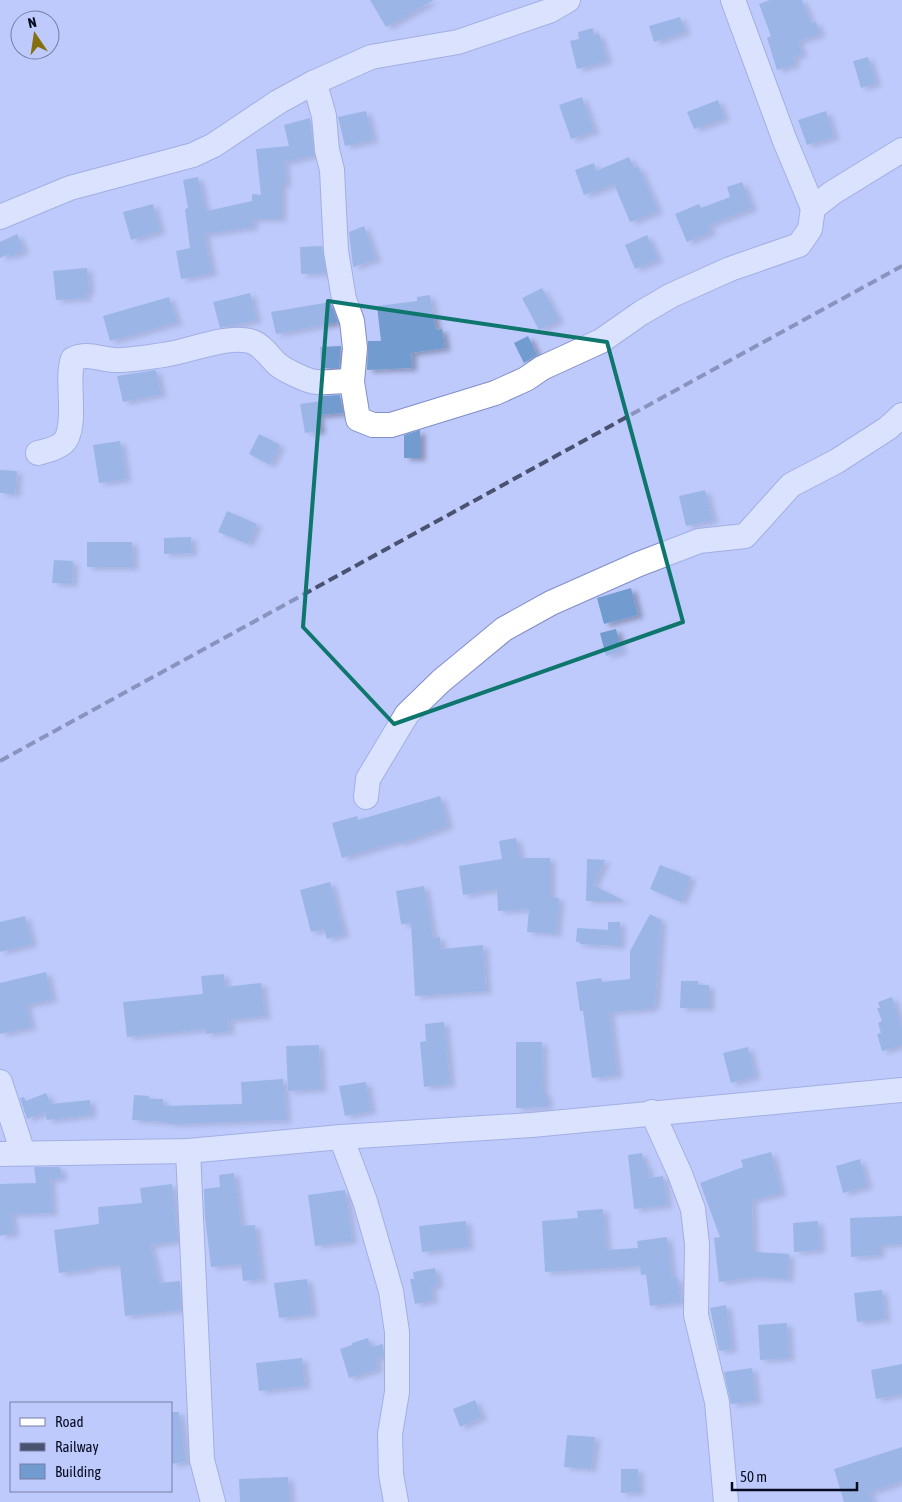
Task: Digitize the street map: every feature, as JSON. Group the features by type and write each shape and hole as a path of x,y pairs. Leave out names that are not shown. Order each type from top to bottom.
{"street":[{"path":"0,217 70,188 193,155 214,144 278,102 313,83 370,57 458,42 549,11 568,0"},
{"path":"313,83 324,116 327,150 332,170 336,251 344,299 352,321 355,348 352,382 358,419 373,426 391,425 496,393 526,380 542,368 601,341 641,313 672,295 730,269 799,245 810,228 813,208 785,141 733,0"},
{"path":"813,208 902,150"},
{"path":"38,454 64,442 69,433 70,365 73,359 81,355 98,356 114,360 166,355 229,341 251,341 267,351 277,364 315,382 348,380 352,382"},
{"path":"366,797 368,779 407,714 441,681 504,630 551,603 699,541 745,536 790,485 844,456 888,428 902,415"},
{"path":"0,1082 11,1154 188,1151 341,1137 532,1124 652,1112 901,1095"},
{"path":"652,1112 680,1174 692,1208 698,1244 696,1315 717,1402 726,1502"},
{"path":"341,1137 365,1201 391,1291 397,1332 397,1392 390,1434 391,1474 396,1502"},
{"path":"188,1151 202,1460 213,1502"}],"highlighted area":[{"path":"328,301 607,342 683,622 394,724 303,627"}],"building":[{"path":"370,0 434,0 386,27"},
{"path":"770,0 802,0 811,23 816,22 820,34 798,41 802,54 793,57 795,64 777,70 767,38 771,36 759,4"},
{"path":"680,17 685,32 654,42 649,26"},
{"path":"593,28 594,35 599,34 607,61 577,69 570,41 579,39 578,32"},
{"path":"868,57 876,83 861,88 853,61"},
{"path":"582,97 594,131 571,139 559,105"},
{"path":"718,100 724,118 694,129 687,112"},
{"path":"366,111 373,140 345,146 338,117"},
{"path":"826,111 834,137 807,145 798,120"},
{"path":"310,118 314,155 284,162 286,184 281,184 281,219 252,219 253,227 204,234 212,273 181,279 176,251 190,248 185,209 188,208 183,180 198,177 204,206 206,206 207,211 252,201 252,194 261,195 256,149 289,146 284,125"},
{"path":"629,157 634,168 638,166 658,211 630,222 614,184 584,195 575,170 594,163 596,171"},
{"path":"742,182 752,208 708,225 711,232 687,242 675,214 699,204 701,208 730,197 727,187"},
{"path":"153,204 160,231 131,240 123,212"},
{"path":"364,226 376,259 353,267 349,232"},
{"path":"17,234 24,250 10,257 9,254 0,258 0,242"},
{"path":"647,235 658,259 635,269 625,245"},
{"path":"322,246 326,273 301,274 300,247"},
{"path":"87,268 89,292 85,292 86,298 56,300 53,271"},
{"path":"542,288 559,320 539,330 522,298"},
{"path":"250,293 256,320 220,328 213,302"},
{"path":"430,295 436,330 442,329 445,348 411,353 412,368 367,370 368,341 381,341 377,306 417,301 417,297"},
{"path":"169,297 177,322 110,341 103,316"},
{"path":"330,302 338,322 276,334 271,312"},
{"path":"528,336 537,355 524,363 514,343"},
{"path":"341,346 339,368 321,368 320,347"},
{"path":"156,370 161,394 123,402 117,376"},
{"path":"340,395 343,413 318,415 320,431 305,433 300,404 322,401 322,396"},
{"path":"420,430 420,458 404,458 404,435"},
{"path":"259,434 280,445 270,465 249,454"},
{"path":"120,441 126,479 99,483 93,445"},
{"path":"0,470 17,471 15,494 0,493"},
{"path":"705,490 713,520 686,526 679,496"},
{"path":"227,511 257,524 248,544 218,532"},
{"path":"191,537 192,553 164,554 164,538"},
{"path":"87,542 132,542 133,567 87,567"},
{"path":"54,560 73,561 72,584 52,583"},
{"path":"631,588 638,615 604,624 597,598"},
{"path":"616,629 622,651 606,656 600,633"},
{"path":"440,796 448,826 399,843 398,841 342,858 332,823 357,816 358,820"},
{"path":"516,838 520,858 550,858 550,897 559,898 556,934 527,932 529,909 498,911 497,889 463,895 459,866 502,859 499,841"},
{"path":"587,859 605,860 593,885 624,901 586,901"},
{"path":"660,865 691,877 681,902 650,889"},
{"path":"330,882 344,934 327,939 324,929 311,932 300,890"},
{"path":"424,886 433,938 440,937 441,949 483,945 486,991 415,996 411,923 401,924 396,891"},
{"path":"650,914 661,920 655,1005 651,1006 651,1009 609,1012 617,1075 592,1078 583,1011 580,1011 576,982 601,978 602,982 630,979 630,951"},
{"path":"25,916 32,944 0,952 0,922"},
{"path":"608,922 620,922 620,946 580,944 580,942 576,942 577,928 608,930"},
{"path":"46,972 52,999 26,1005 31,1027 0,1034 0,983"},
{"path":"224,974 225,987 261,983 265,1016 228,1020 229,1031 206,1034 206,1029 127,1037 123,1002 203,994 201,976"},
{"path":"681,981 698,981 698,985 709,985 709,1008 680,1008"},
{"path":"892,997 902,1028 902,1045 882,1051 877,1034 881,1033 878,1023 882,1021 877,1008 880,1008 878,1002"},
{"path":"444,1022 450,1084 424,1087 420,1042 426,1041 425,1024"},
{"path":"516,1042 542,1042 543,1094 547,1094 547,1107 516,1108"},
{"path":"319,1045 321,1089 288,1091 286,1046"},
{"path":"748,1047 755,1076 731,1083 723,1053"},
{"path":"283,1079 286,1120 169,1124 169,1122 132,1120 134,1095 149,1096 149,1099 163,1099 163,1106 242,1104 241,1082"},
{"path":"366,1082 371,1111 345,1116 339,1086"},
{"path":"46,1093 51,1104 90,1100 91,1115 47,1120 45,1112 27,1119 20,1098 24,1097 26,1101"},
{"path":"771,1152 781,1193 752,1200 753,1252 789,1254 788,1279 754,1277 719,1282 714,1238 720,1237 700,1183 743,1167 741,1160"},
{"path":"642,1153 644,1165 647,1165 649,1178 663,1176 667,1205 634,1209 628,1155"},
{"path":"860,1159 867,1186 843,1193 836,1166"},
{"path":"34,1167 60,1167 62,1178 50,1179 52,1213 11,1214 14,1233 0,1236 0,1184 36,1183"},
{"path":"234,1173 241,1226 255,1225 261,1279 243,1281 241,1264 211,1267 205,1217 204,1189 220,1187 219,1175"},
{"path":"172,1184 178,1241 150,1245 159,1283 180,1281 181,1310 125,1316 120,1265 90,1267 90,1269 59,1273 54,1230 99,1224 98,1207 142,1203 140,1188"},
{"path":"345,1190 352,1241 315,1246 308,1195"},
{"path":"603,1209 606,1250 638,1248 637,1241 667,1237 672,1278 677,1277 681,1302 650,1306 646,1274 641,1275 640,1266 545,1272 542,1221 578,1218 577,1211"},
{"path":"902,1216 902,1244 879,1245 879,1255 851,1257 850,1218"},
{"path":"466,1221 468,1247 422,1252 419,1226"},
{"path":"818,1221 820,1250 794,1252 793,1223"},
{"path":"435,1268 438,1285 431,1286 433,1300 415,1304 410,1279 414,1279 413,1272"},
{"path":"307,1279 312,1314 279,1318 274,1283"},
{"path":"882,1290 885,1319 857,1322 854,1293"},
{"path":"726,1305 732,1349 719,1351 710,1308"},
{"path":"787,1323 789,1358 760,1360 758,1325"},
{"path":"368,1338 371,1347 383,1344 383,1357 375,1359 378,1369 349,1378 340,1349"},
{"path":"302,1358 305,1386 259,1391 256,1363"},
{"path":"902,1364 902,1394 876,1399 871,1370"},
{"path":"752,1368 756,1401 731,1404 724,1372"},
{"path":"475,1400 482,1417 460,1427 453,1409"},
{"path":"172,1412 179,1412 186,1462 172,1464"},
{"path":"567,1435 595,1437 591,1469 564,1467"},
{"path":"902,1447 902,1481 869,1492 873,1502 844,1502 834,1469"},
{"path":"621,1469 638,1469 639,1492 621,1493"},
{"path":"288,1477 290,1502 240,1502 239,1479"}],"railway":[{"path":"0,761 902,266"}]}
